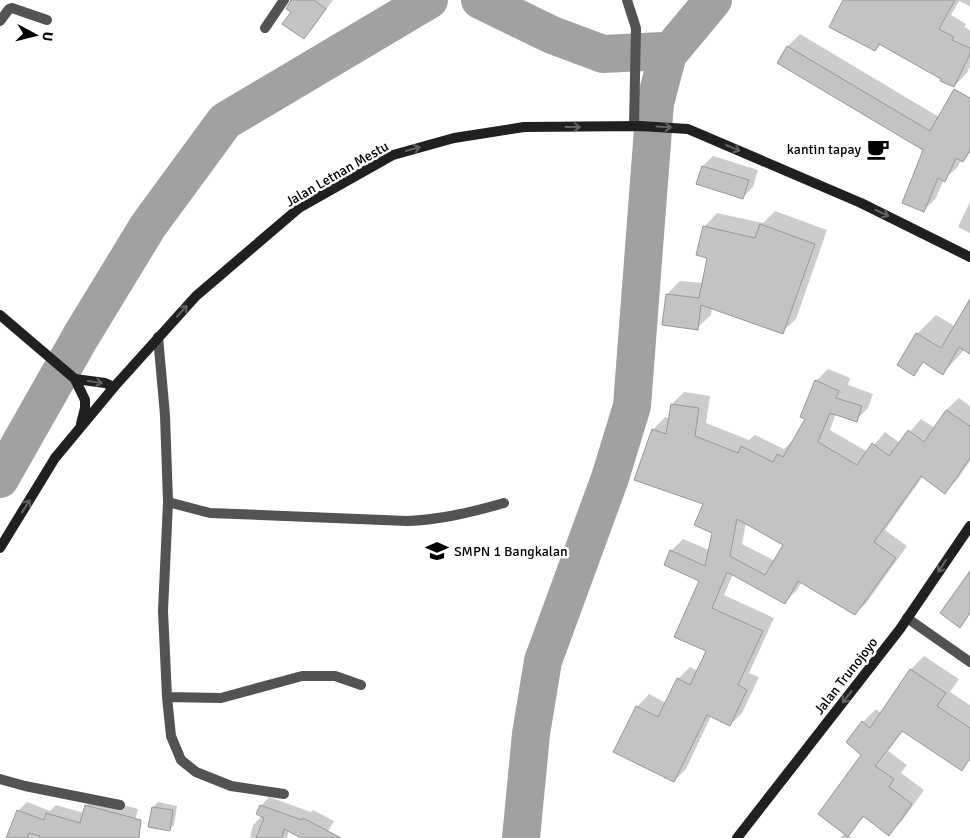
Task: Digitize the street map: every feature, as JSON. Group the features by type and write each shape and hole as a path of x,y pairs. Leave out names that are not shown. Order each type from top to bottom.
{"street":[{"path":"265,28 284,0"},
{"path":"627,0 636,28 637,126"},
{"path":"0,21 9,9 12,8 47,20"},
{"name":"Jalan Letnan Mestu","path":"0,548 55,458 114,387 196,296 299,208 393,155 454,138 524,127 637,126 688,129 861,204 970,257"},
{"path":"0,315 73,378 85,400 80,427"},
{"path":"158,337 165,415 168,502 163,611 167,697 171,736 182,760 196,772 231,786 284,794"},
{"path":"73,378 104,383 114,387"},
{"path":"168,502 210,513 407,521 431,520 504,503"},
{"name":"Jalan Trunojoyo","path":"737,838 907,618 970,526"},
{"path":"907,618 970,662"},
{"path":"167,697 221,698 302,676 335,676 362,685"},
{"path":"0,779 25,786 120,805"}],"building":[{"path":"291,0 314,0 326,9 304,39 282,24 291,12 286,9"},
{"path":"843,0 955,0 939,29 954,37 952,40 970,48 970,54 954,87 940,81 941,79 879,44 875,51 829,27"},
{"path":"787,46 930,131 954,89 970,98 970,150 963,162 956,158 945,182 938,178 924,212 902,203 923,150 777,63"},
{"path":"702,166 749,180 743,199 696,184"},
{"path":"760,224 815,244 783,334 701,305 698,330 662,325 666,294 699,298 707,258 696,255 703,226 755,238"},
{"path":"970,299 970,354 959,347 943,375 923,362 914,376 897,365 916,333 941,348"},
{"path":"815,380 839,391 836,398 862,406 857,422 830,413 818,442 857,465 872,443 889,456 908,430 924,442 946,410 970,426 970,458 945,494 921,476 874,542 896,558 855,615 798,581 785,604 727,572 712,608 763,631 738,685 747,690 730,726 707,715 674,782 613,752 636,706 658,717 677,678 690,685 706,651 674,637 699,581 664,565 670,550 705,566 712,533 694,525 703,504 634,480 652,429 666,434 671,404 699,408 695,436 738,453 741,446 773,462 777,454 783,457 805,419 800,417","holes":["737,519 783,545 765,575 730,556"]},
{"path":"970,571 970,613 960,628 940,613"},
{"path":"910,669 946,693 937,706 970,728 970,758 962,771 902,731 875,766 894,779 889,787 912,804 889,836 863,816 848,837 818,814 861,755 846,742 862,721 870,728"},
{"path":"85,805 141,820 139,838 39,838 40,836 29,833 27,838 6,838 17,810 44,820 46,813 80,823"},
{"path":"260,805 302,820 303,818 341,838 301,838 284,829 282,838 256,838 264,818 256,814"},
{"path":"152,807 173,810 170,831 148,827"}],"waterway":[{"path":"0,479 81,336 148,226 225,121 429,0"},
{"path":"480,0 552,35 603,54 663,51 668,54"},
{"path":"521,838 531,734 543,661 610,478 632,406 655,103 668,54 713,0"}],"place":[{"name":"kantin tapay","path":"878,149"},
{"name":"SMPN 1 Bangkalan","path":"437,551"}]}
